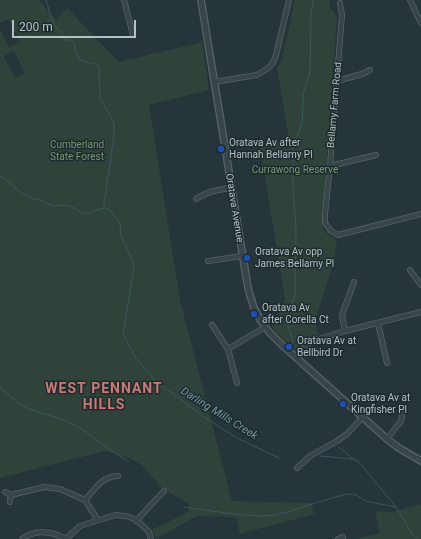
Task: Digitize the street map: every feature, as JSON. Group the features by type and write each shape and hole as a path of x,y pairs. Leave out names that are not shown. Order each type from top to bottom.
{"street":[{"path":"124,0 133,34"},
{"name":"Oratava Avenue","path":"201,0 246,282 254,308 265,327 278,341 362,418 399,448 421,461"},
{"path":"214,82 257,75 273,63 289,0"},
{"path":"410,0 421,23"},
{"name":"Bellamy Farm Road","path":"340,3 342,15 325,223 334,234 338,235 421,214"},
{"path":"337,81 362,74 370,70"},
{"path":"330,166 376,155"},
{"path":"196,199 212,191 231,188"},
{"path":"208,261 242,256"},
{"path":"410,270 421,285"},
{"path":"345,331 342,315 354,282"},
{"path":"296,356 312,341 421,312"},
{"path":"378,323 387,362"},
{"path":"212,325 228,349 237,383"},
{"path":"228,349 265,327"},
{"path":"387,439 401,420 402,408"},
{"path":"297,468 310,456 337,442 362,418"},
{"path":"85,500 104,479 118,476"},
{"path":"5,492 11,495 44,487 60,489 85,500 98,520"},
{"path":"136,521 164,491"},
{"path":"10,502 11,495"},
{"path":"22,539 25,536 37,532 50,532 66,539 80,526 115,515 126,516 136,521 148,532 151,539"},
{"path":"338,539 343,538"}],"green space":[{"name":"Cumberland State Forest","path":"0,0 39,0 56,20 67,8 119,62 202,42 209,90 149,105 180,300 232,501 311,503 314,514 240,534 236,517 197,516 156,539 152,530 188,512 189,504 162,488 142,465 127,457 105,451 0,478 0,29 9,47 20,42 9,19 0,23","holes":["14,51 25,73 15,78 4,56"]},
{"name":"Currawong Reserve","path":"295,0 331,0 329,6 337,17 322,225 328,234 337,240 334,261 315,321 318,335 308,339 298,348 294,349 276,332 271,325 282,310 285,299 260,147 289,139 277,68 282,59"},
{"path":"421,504 421,539 354,539 380,533 375,511 391,512"}],"waterway":[{"path":"46,0 54,26 62,33 64,39 71,40 73,42 77,54 81,60 98,65 99,68 100,98 114,123 104,207"},
{"path":"292,345 293,341 288,326 289,311 295,295 296,227 293,188 293,146 302,124 303,94 310,72 311,15 313,0"},
{"path":"0,176 20,192 52,206 68,205 83,213 89,213 103,208"},
{"name":"Darling Mills Creek","path":"104,208 109,209 119,222 122,238 132,258 134,267 123,334 135,357 159,385 174,394 201,415 237,438 279,458"},
{"path":"0,387 18,403 29,409 64,420 82,429 129,462"},
{"path":"339,447 353,459"},
{"name":"Darling Mills Creek","path":"320,456 353,459 358,461 396,507 412,534 418,539"},
{"path":"184,507 233,514 261,516 275,515 347,494 356,495 366,501 396,507"}],"place":[{"name":"Oratava Av after Hannah Bellamy Pl","path":"221,149"},
{"name":"Oratava Av opp James Bellamy Pl","path":"247,258"},
{"name":"Oratava Av after Corella Ct","path":"254,314"},
{"name":"Oratava Av at Bellbird Dr","path":"289,347"},
{"name":"Oratava Av at Kingfisher Pl","path":"343,404"}],"district":[{"name":"WEST PENNANT HILLS","path":"104,398"}]}
